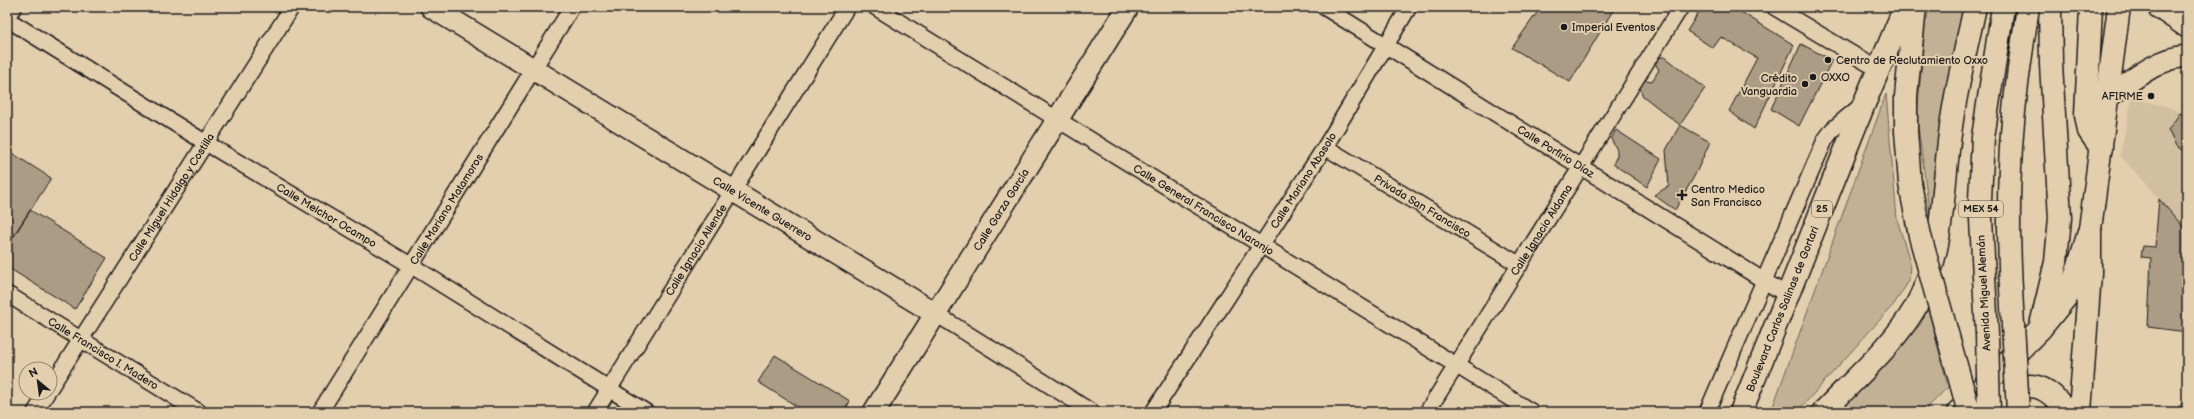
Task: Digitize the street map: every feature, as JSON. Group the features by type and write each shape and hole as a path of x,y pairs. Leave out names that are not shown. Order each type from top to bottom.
{"main road":[{"name":"Boulevard Carlos Salinas de Gortari","path":"1741,412 1864,104 1905,7"},
{"path":"1915,7 1906,96 1906,131 1910,184 1920,236 1969,412"},
{"path":"1823,412 1905,324 1916,307 1924,287 1934,254 1942,214 1950,133 1975,7"},
{"name":"Avenida Miguel Alemán","path":"1989,412 1987,334 1980,200 1982,137 2003,7"},
{"name":"MEX 54","path":"2018,412 2009,230 2010,167 2013,113 2028,7"},
{"path":"2040,330 2056,262 2060,200 2051,64 2050,7"},
{"path":"2091,7 2086,115 2089,131 2101,148"},
{"path":"2080,412 2090,273 2090,229 2119,7"},
{"path":"1958,412 2040,330 2066,297 2076,275 2090,229"},
{"path":"1985,412 2003,396 2013,390 2035,386 2045,388 2052,393 2066,412"}],"street":[{"path":"7,19 14,7"},
{"name":"Calle Miguel Hidalgo y Costilla","path":"58,376 292,7"},
{"name":"Calle Vicente Guerrero","path":"431,7 733,192 936,314 1092,412"},
{"name":"Calle Mariano Matamoros","path":"320,412 572,7"},
{"name":"Calle Ignacio Allende","path":"595,412 848,7"},
{"name":"Calle General Francisco Naranjo","path":"875,7 1058,118 1532,412"},
{"name":"Calle Garza García","path":"874,412 1128,7"},
{"name":"Calle Porfirio Díaz","path":"1324,7 1787,295"},
{"name":"Calle Mariano Abasolo","path":"1153,412 1325,147 1409,7"},
{"name":"Calle Ignacio Aldama","path":"1427,412 1681,7"},
{"path":"1774,7 1879,70"},
{"path":"2158,7 2187,27"},
{"name":"Calle Melchor Ocampo","path":"7,19 206,143 412,266 646,412"},
{"path":"2108,97 2143,73 2167,60 2187,56"},
{"path":"1707,412 1825,140 1833,129 1864,104"},
{"name":"Privada San Francisco","path":"1325,147 1520,265"},
{"name":"Calle Francisco I. Madero","path":"7,294 199,412"},
{"path":"35,412 42,401"}],"shaded area":[{"path":"1930,7 1965,7 1952,59 1930,218 1917,118 1925,24"},
{"path":"1886,94 1897,219 1910,262 1909,281 1894,304 1797,412 1771,412"},
{"path":"2132,98 2172,108 2187,116 2187,231 2120,155"},
{"path":"1928,308 1948,387 1923,412 1839,412 1920,325"}],"building":[{"name":"Imperial Eventos","path":"1541,7 1615,7 1570,82 1512,48"},
{"path":"1702,7 1733,7 1794,45 1754,129 1729,111 1757,58 1721,37 1713,48 1687,31"},
{"path":"1801,44 1832,60 1799,126 1771,109"},
{"path":"1661,57 1665,57 1705,88 1680,125 1643,96 1640,89 1642,83 1646,80 1652,81 1659,70 1655,63"},
{"path":"2180,113 2187,116 2187,153 2176,146 2168,130"},
{"path":"1680,125 1710,142 1696,173 1675,210 1654,195 1669,186 1666,150"},
{"path":"1616,130 1661,159 1647,187 1613,164 1617,156 1617,150 1611,139"},
{"path":"7,150 51,178 7,247"},
{"path":"2159,199 2187,231 2187,332 2148,327 2151,258 2141,257 2143,246 2155,247"},
{"path":"30,210 107,258 75,309 7,267 7,246"},
{"path":"775,355 850,401 844,412 806,412 758,382"},
{"path":"2187,398 2187,412 2174,412"}],"place":[{"name":"Imperial Eventos","path":"1564,27"},
{"name":"Centro de Reclutamiento Oxxo","path":"1828,60"},
{"name":"OXXO","path":"1813,77"},
{"name":"Crédito Vanguardia","path":"1805,84"},
{"name":"AFIRME","path":"2151,96"},
{"name":"Centro Medico San Francisco","path":"1682,195"}]}
